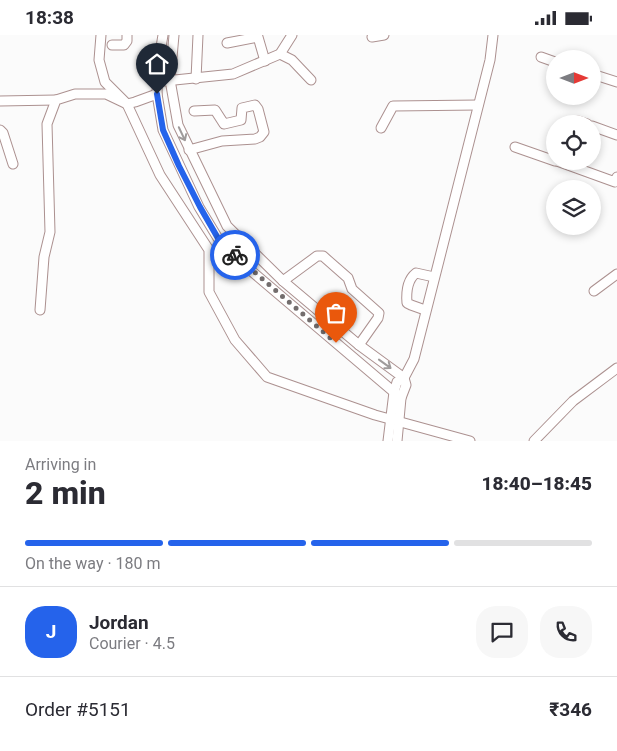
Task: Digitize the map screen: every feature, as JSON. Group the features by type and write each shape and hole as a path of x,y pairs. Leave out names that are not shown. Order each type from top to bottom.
{"street":[{"path":"101,35 99,60 104,82 127,103 160,175 208,250 208,292 235,340 267,377 375,415 470,441"},
{"path":"112,45 124,45 127,41 127,35"},
{"path":"163,35 157,81 157,94 163,130 179,166 219,240 249,269 402,398"},
{"path":"174,35 170,80 178,125 227,226 283,281 359,345 404,378 406,385 388,441"},
{"path":"196,79 198,35"},
{"path":"157,81 196,79 233,74 280,54 292,35"},
{"path":"372,37 384,35"},
{"path":"397,441 394,420 394,392 397,382 404,378 414,359 490,60 493,35"},
{"path":"227,43 239,38 258,37 265,61"},
{"path":"280,54 292,60 311,80"},
{"path":"541,57 546,59"},
{"path":"601,77 617,83"},
{"path":"0,101 56,100 75,94 106,94 127,103 157,94"},
{"path":"40,310 44,257 50,232 47,124 56,100"},
{"path":"189,150 222,141 255,139 264,132 258,109 254,105 242,108 241,120 227,124 224,124 215,109 194,111"},
{"path":"381,128 393,106 478,105"},
{"path":"601,129 617,135"},
{"path":"0,130 3,133 12,164"},
{"path":"514,147 546,158"},
{"path":"179,166 194,160"},
{"path":"581,170 615,182 617,177"},
{"path":"200,207 213,198"},
{"path":"208,250 219,240"},
{"path":"283,281 317,256 323,256 348,278 352,289 379,313 378,318 359,345"},
{"path":"425,310 407,303 406,294 409,280 416,273 434,277"},
{"path":"594,291 617,275"},
{"path":"534,441 573,401 617,368"}],"way so far":[{"path":"235,255 336,343"}],"route":[{"path":"157,94 163,130 179,166 219,240 235,255"}]}
